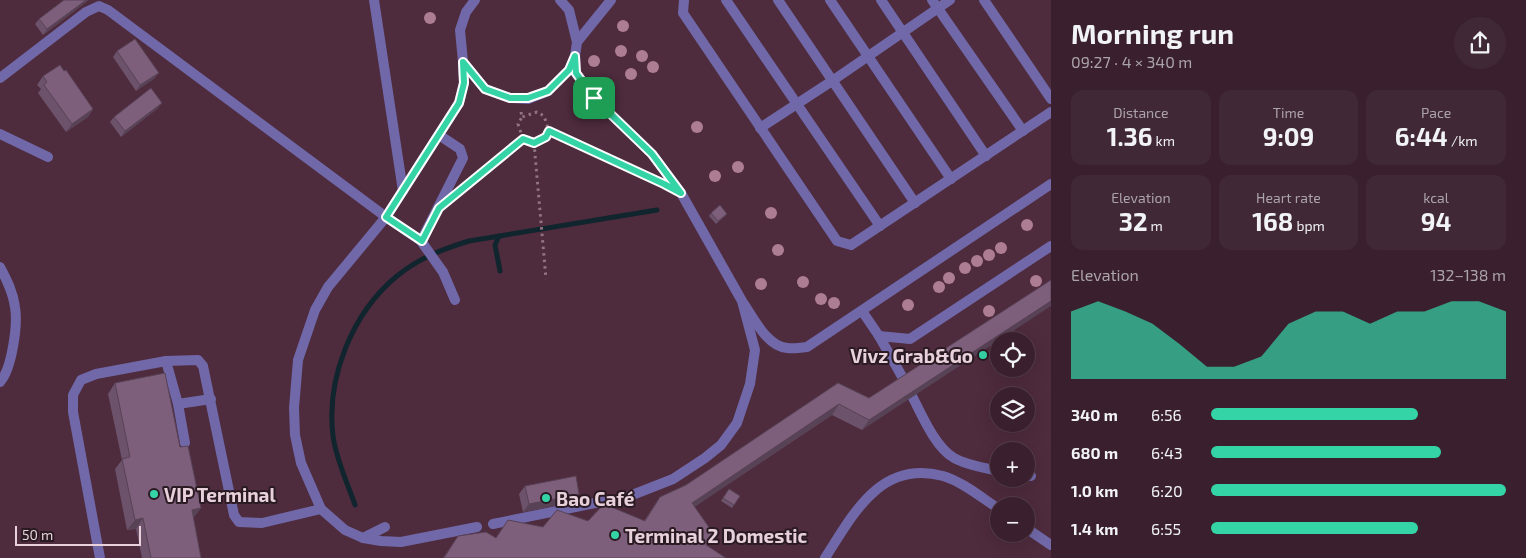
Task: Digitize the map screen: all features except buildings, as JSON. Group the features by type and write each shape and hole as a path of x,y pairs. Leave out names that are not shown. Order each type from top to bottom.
{"street":[{"path":"374,0 403,191"},
{"path":"475,0 466,12 460,30 464,83 459,103 386,217 328,287 315,310 298,360 294,408 295,435 301,463 321,509 345,530 363,538 401,542 477,527"},
{"path":"560,0 569,10 577,42 575,56 576,73 594,98 652,154 681,193 742,301 765,334 774,343 785,348 807,347 1051,184"},
{"path":"577,42 611,0"},
{"path":"684,0 683,13 837,241 851,245 1051,112"},
{"path":"726,0 880,226"},
{"path":"778,0 915,203"},
{"path":"830,0 951,179"},
{"path":"881,0 986,156"},
{"path":"760,128 902,32 935,4 950,0"},
{"path":"984,0 1051,99"},
{"path":"935,4 1023,131"},
{"path":"0,78 86,12 99,6 108,10 427,249 443,272 456,300"},
{"path":"463,62 485,89 510,98 528,98 548,91 569,70 575,56"},
{"path":"0,134 48,157"},
{"path":"427,249 446,194 463,158 460,149 439,134"},
{"path":"880,336 910,339 1051,246"},
{"path":"0,267 11,289 16,309 12,354 4,378 0,382"},
{"path":"622,499 673,479 705,458 721,445 737,423 750,384 755,350 742,301"},
{"path":"862,311 880,336 904,380"},
{"path":"100,558 73,412 73,394 81,380 96,374 166,361 198,360 203,366 234,515 239,522 262,523 321,509"},
{"path":"166,361 178,404 185,443"},
{"path":"912,396 936,440 953,457 990,469"},
{"path":"178,404 211,399"},
{"path":"824,558 856,510 879,486 898,476 919,473 943,476 964,486 990,504"},
{"path":"493,524 605,501"},
{"path":"363,538 385,527"},
{"path":"1035,534 1051,545"}],"path":[{"path":"537,112 544,116 549,131 546,137 534,143 523,139 518,124 522,117 537,112"},
{"path":"549,131 655,180"},
{"path":"462,190 523,139"},
{"path":"534,143 546,279"}],"waterway":[{"path":"355,505 334,445 332,414 334,392 338,370 355,328 367,308 381,291 414,264 441,251 469,241 657,210"},
{"path":"499,236 495,245 500,271"}],"tunnel":[{"path":"605,501 622,499"}],"place":[{"name":"Vivz Grab&Go","path":"983,355"},
{"name":"VIP Terminal","path":"154,494"},
{"name":"Bao Café","path":"546,498"},
{"name":"Terminal 2 Domestic","path":"615,535"}],"route":[{"path":"575,56 576,73 594,98 652,154 681,193 549,131 546,137 534,143 523,139 439,208 422,241 386,217 459,103 464,83 463,62 485,89 510,98 528,98 548,91 569,70 575,56"}]}
